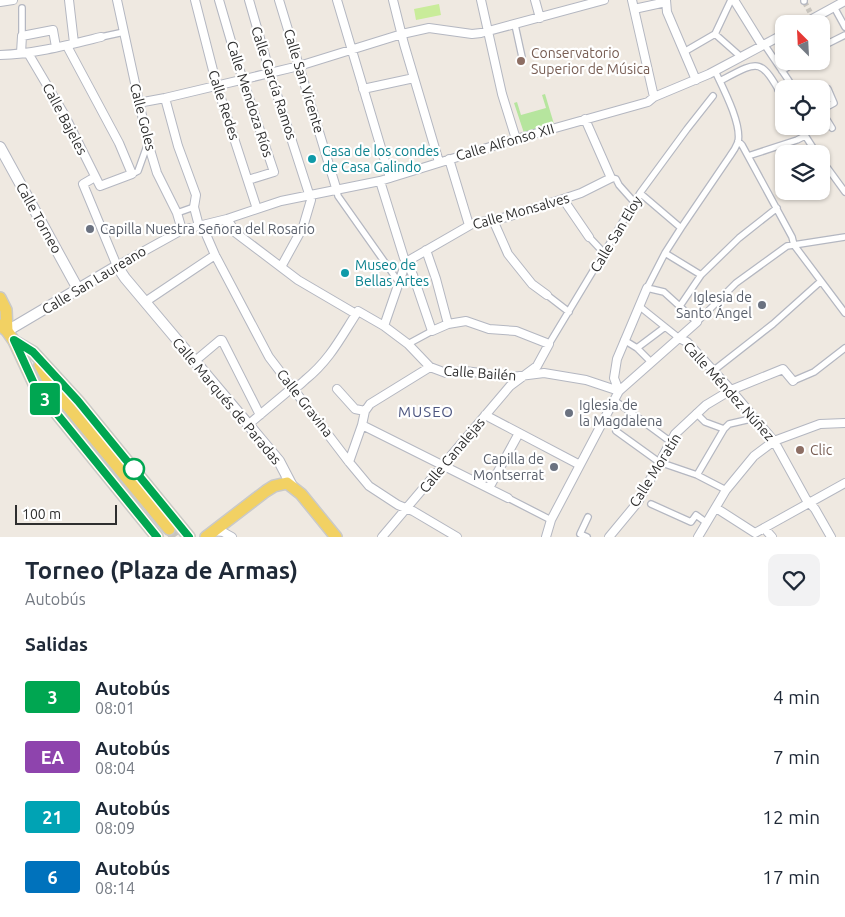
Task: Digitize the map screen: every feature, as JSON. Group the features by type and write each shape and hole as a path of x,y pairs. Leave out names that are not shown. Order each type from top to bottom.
{"main road":[{"name":"Calle Torneo","path":"0,147 78,289"},
{"name":"Calle San Laureano","path":"6,333 117,266"},
{"name":"Calle Marqués de Paradas","path":"117,266 125,278 279,461 292,486 301,494 336,537"},
{"path":"0,298 6,310 6,333 28,370 36,388 157,537"},
{"path":"6,333 33,352 78,401 190,537"},
{"path":"33,352 51,386 168,529"},
{"path":"28,370 51,386"},
{"path":"210,534 274,486 287,483 292,486"}],"street":[{"path":"0,2 13,0"},
{"path":"69,0 70,45 119,143 132,174 138,171 148,143"},
{"name":"Calle Goles","path":"117,0 148,143 157,173 177,213 182,230"},
{"name":"Calle Redes","path":"195,0 217,86 257,209"},
{"name":"Calle Mendoza Ríos","path":"219,0 243,80 274,172 248,180"},
{"name":"Calle García Ramos","path":"249,0 309,196"},
{"name":"Calle San Vicente","path":"279,0 337,191"},
{"path":"337,0 390,178"},
{"path":"393,0 439,162"},
{"path":"481,0 502,94 516,139"},
{"path":"535,0 540,18"},
{"path":"138,103 299,66 402,34 429,28 472,34 488,32 604,0"},
{"path":"632,0 654,97"},
{"path":"684,52 715,34 733,0 788,80"},
{"path":"634,9 666,1 667,12 696,80"},
{"path":"811,15 845,1"},
{"path":"834,7 845,27"},
{"path":"22,8 22,36 25,53"},
{"path":"515,25 522,57"},
{"path":"22,36 52,30 56,47"},
{"path":"0,56 70,45 100,36 124,32"},
{"path":"715,34 741,57"},
{"path":"830,42 845,35"},
{"name":"Calle Alfonso XII","path":"182,230 281,201 380,181 448,159 648,102 654,97 715,71 775,39"},
{"name":"Calle Bajeles","path":"25,53 64,114 100,186 132,174"},
{"path":"720,81 752,65 764,68 775,85"},
{"path":"619,391 614,378 617,359 647,288 665,253 738,141 738,133 728,97 715,71"},
{"path":"363,89 414,78"},
{"path":"830,94 834,103 830,105"},
{"name":"Calle San Eloy","path":"525,376 537,366 640,193 666,161 687,129 713,96"},
{"name":"Calle Gravina","path":"165,98 178,146 196,195 194,207 201,225 269,357 369,486 457,537"},
{"path":"585,119 611,178 616,179 635,203"},
{"path":"748,156 805,136 812,145"},
{"path":"738,141 742,144 777,208 792,237 794,245 845,313"},
{"path":"448,159 469,225"},
{"path":"830,171 844,190"},
{"path":"95,177 82,184 117,266"},
{"name":"Calle Monsalves","path":"406,262 469,225 507,217 563,199 581,193 611,178"},
{"path":"380,181 406,262 413,275 432,331"},
{"path":"337,191 338,196 398,281"},
{"path":"640,193 681,228"},
{"path":"280,267 303,227 311,200 309,196"},
{"path":"563,199 604,253"},
{"path":"177,213 194,207"},
{"path":"680,306 701,275 739,238 777,208"},
{"name":"Calle Bailén","path":"227,218 236,233 280,267 298,280 384,326 408,344 430,367 446,373 465,371 512,377 544,373 586,380 619,391"},
{"path":"493,220 508,254 532,284 569,312"},
{"name":"Calle San Laureano","path":"117,266 182,230"},
{"path":"546,537 551,520 619,391 697,322 736,283 787,246 845,237"},
{"path":"426,250 448,324"},
{"path":"665,253 701,275"},
{"path":"145,302 215,255"},
{"path":"384,326 406,262"},
{"path":"713,371 773,324 821,281"},
{"path":"647,288 664,292 697,322"},
{"path":"639,306 679,338"},
{"path":"249,424 292,388 296,388 329,358 357,312"},
{"path":"408,344 448,324 466,321 489,329 516,331 549,344"},
{"path":"637,348 665,327"},
{"name":"Calle Méndez Núñez","path":"679,338 684,339 774,441 808,502 815,509 831,537"},
{"path":"196,361 222,340 260,415"},
{"path":"624,340 637,348 649,364"},
{"path":"793,381 814,372 845,348"},
{"path":"349,462 370,404 430,367"},
{"name":"Calle Moratín","path":"609,537 638,502 675,434 706,404 731,390 783,369 793,381"},
{"name":"Calle Canalejas","path":"382,537 510,386 525,376"},
{"path":"337,389 355,409 366,411"},
{"path":"614,400 671,442"},
{"path":"696,413 705,422 724,429"},
{"path":"485,415 580,465"},
{"path":"697,475 724,429 729,424 755,418"},
{"path":"698,537 726,490 754,456 774,441 820,424 845,423"},
{"path":"362,425 551,520"},
{"path":"616,431 660,462 697,475 726,490"},
{"path":"489,488 519,433"},
{"path":"716,508 755,533 845,483"},
{"path":"651,504 691,522 696,515 707,523"},
{"path":"587,537 580,534 588,517"},
{"path":"764,528 772,537"},
{"path":"210,534 223,532 232,537"}],"green space":[{"path":"439,4 441,15 416,20 414,9"},
{"path":"545,94 554,124 524,133 514,103 517,102 521,115 546,108 542,95"}],"tunnel":[{"path":"804,1 810,12"},
{"path":"169,529 175,537"}],"bus line":[{"name":"3","path":"157,537 36,388 14,340 33,352 78,401 189,537"}],"place":[{"name":"Conservatorio Superior de Música","path":"521,61"},
{"name":"Casa de los condes de Casa Galindo","path":"312,159"},
{"name":"Capilla Nuestra Señora del Rosario","path":"90,229"},
{"name":"Museo de Bellas Artes","path":"345,273"},
{"name":"Iglesia de Santo Ángel","path":"762,305"},
{"name":"Iglesia de la Magdalena","path":"569,413"},
{"name":"Clic","path":"800,450"},
{"name":"Capilla de Montserrat","path":"554,467"}],"district":[{"name":"MUSEO","path":"426,411"}]}
